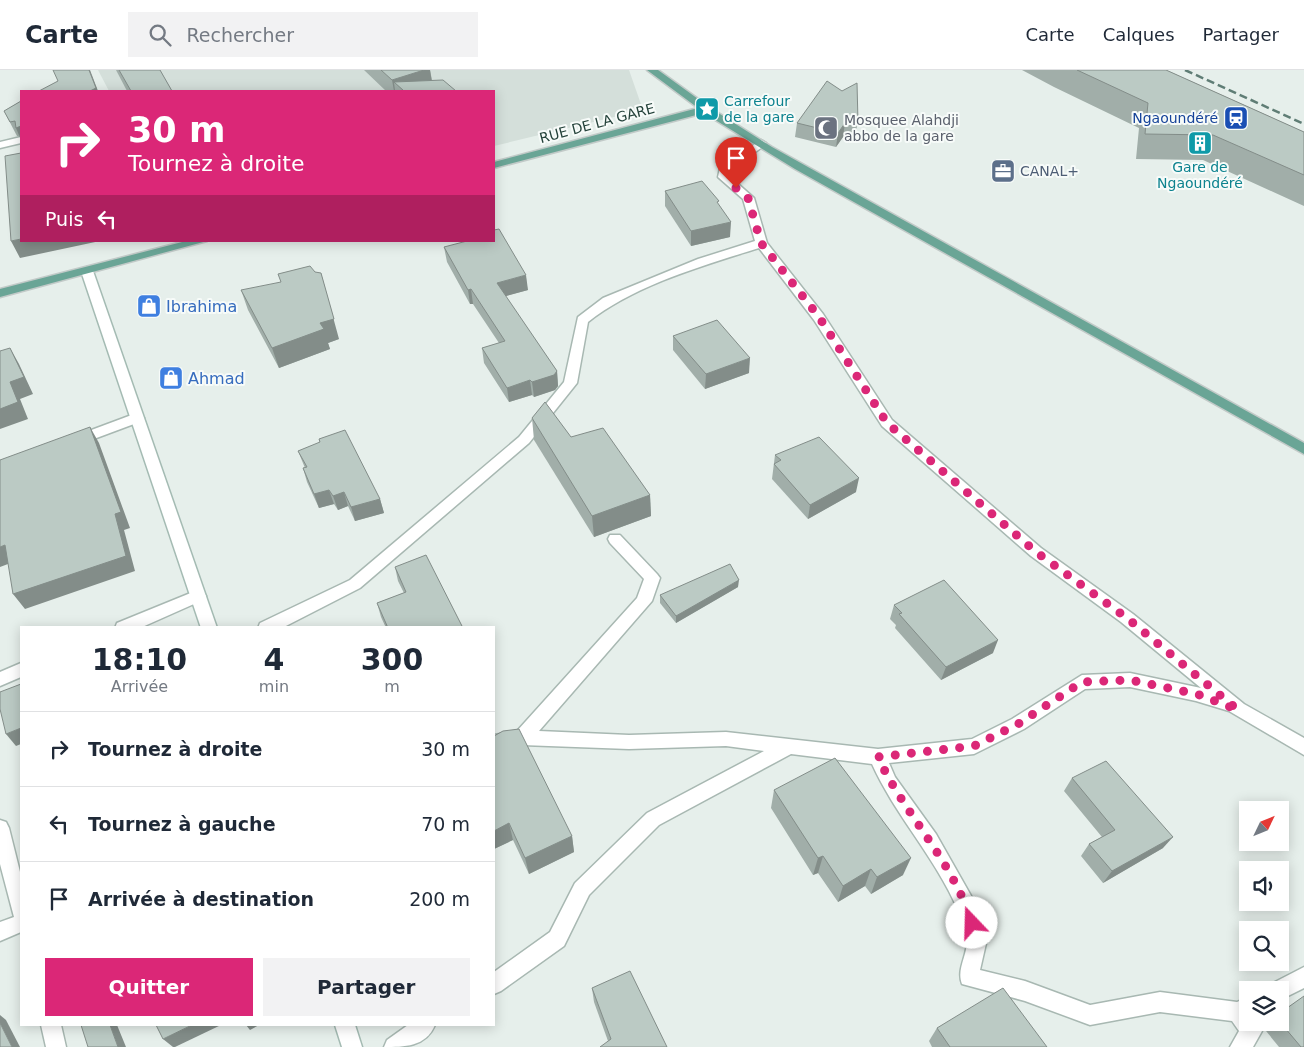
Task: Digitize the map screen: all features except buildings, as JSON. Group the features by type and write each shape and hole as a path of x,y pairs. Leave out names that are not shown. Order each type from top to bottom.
{"main road":[{"path":"652,70 761,144 968,264 1304,449"},
{"name":"RUE DE LA GARE","path":"495,165 707,109"},
{"path":"0,293 87,271 180,244 194,242"}],"street":[{"path":"0,145 20,140"},
{"path":"761,144 724,170 723,177 748,198 761,243 819,317 887,423 1036,552 1127,618 1238,710"},
{"path":"270,626 355,584 524,440 570,382 582,320 607,302 702,262 761,243"},
{"path":"87,271 207,626"},
{"path":"64,445 137,418"},
{"path":"522,738 644,601 652,578 615,539"},
{"path":"128,626 198,596"},
{"path":"0,679 20,670"},
{"path":"495,742 522,738 630,742 726,739 878,757 974,746 1018,724 1082,682 1130,680 1197,694 1238,710 1304,747"},
{"path":"495,983 558,939 582,889 654,819 788,747"},
{"path":"878,757 889,782 930,840 967,907 977,939 969,977 1025,991 1090,1014 1160,1002 1239,1009"},
{"path":"0,828 20,907"},
{"path":"0,932 20,923"},
{"path":"1289,985 1304,977"},
{"path":"51,1026 56,1047"},
{"path":"345,1026 352,1047"},
{"path":"394,1047 424,1026"},
{"path":"1240,1047 1252,1031"}],"shaded area":[{"path":"98,70 629,70 643,110 495,146 495,90 108,90"}],"railway":[{"path":"1185,70 1304,124"}],"place":[{"name":"Carrefour de la gare","path":"707,109"},
{"name":"Ngaoundéré","path":"1236,118"},
{"name":"Mosquee Alahdji abbo de la gare","path":"826,128"},
{"name":"Gare de Ngaoundéré","path":"1200,143"},
{"name":"CANAL+","path":"1003,171"},
{"name":"Ibrahima","path":"149,306"},
{"name":"Ahmad","path":"171,378"}],"route":[{"path":"736,188 748,198 761,243 819,317 887,423 1036,552 1127,618 1238,710 1197,694 1130,680 1082,682 1018,724 974,746 878,757 889,782 930,840 967,907 972,923"}]}
